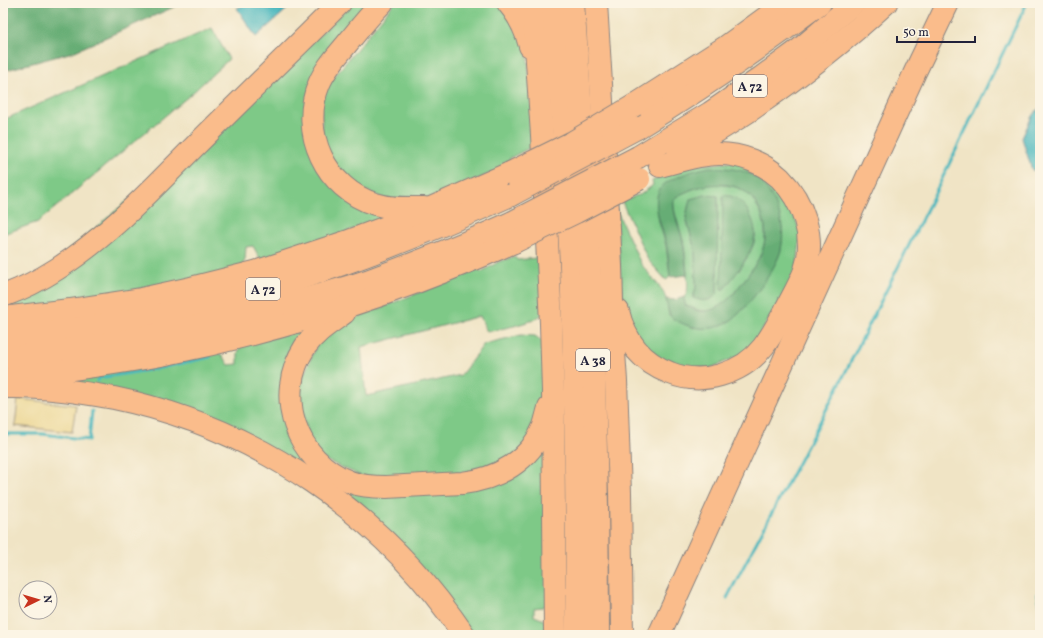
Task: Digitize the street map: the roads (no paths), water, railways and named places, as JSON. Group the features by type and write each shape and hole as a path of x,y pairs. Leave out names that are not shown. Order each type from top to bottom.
{"highway":[{"path":"3,296 36,281 57,268 114,224 340,3"},
{"path":"382,3 333,60 323,76 315,96 313,107 312,118 315,140 323,161 329,171 336,180 354,194 374,204 385,207 433,208"},
{"path":"508,3 515,11 526,30 538,70"},
{"path":"533,3 552,324 555,635"},
{"name":"A 38","path":"553,3 560,86 570,266 576,467 578,635"},
{"name":"A 38","path":"573,3 580,86 590,266 596,468 598,635"},
{"path":"596,3 616,382 620,492 622,635"},
{"path":"727,46 759,11 764,3"},
{"path":"3,318 70,310 141,299 191,288 255,272 346,242 397,223 510,173 572,142 635,105 727,46 786,3"},
{"name":"A 72","path":"3,338 96,326 176,311 236,297 354,260 455,220 511,195 636,128 698,91 777,36 820,3"},
{"name":"A 72","path":"3,358 116,343 240,316 365,281 461,245 513,232 710,113 756,82 800,49 854,3"},
{"path":"3,378 102,366 167,354 275,328 360,302 441,273 513,232 576,212 639,179 752,109 796,78 886,3"},
{"path":"660,635 918,65 948,3"},
{"path":"611,266 620,320 629,341 644,358 662,370 678,376 695,378 706,378 728,373 738,368 756,355 778,323 798,285 808,258 806,223 803,212 792,192 776,175 756,162 733,155 721,154 709,154 660,166"},
{"path":"360,302 321,329 312,338 294,370 290,394 291,407 296,429 301,439 314,458 326,469 341,478 373,487 486,479 508,469 518,462 533,445 544,426 553,391"},
{"path":"3,387 71,391 132,402 162,410 212,428 248,444 302,475 327,492 375,531 417,574 436,596 464,635"}],"water":[{"path":"250,3 294,3 256,37 237,8"},
{"path":"1040,107 1040,172 1032,170 1022,138 1032,116"}],"waterway":[{"path":"727,598 834,395 937,189 1027,3"},
{"path":"97,381 98,378 155,369 210,357"},
{"path":"3,434 43,434 89,440 92,411"},
{"path":"1040,582 1038,595 1040,604"}]}
